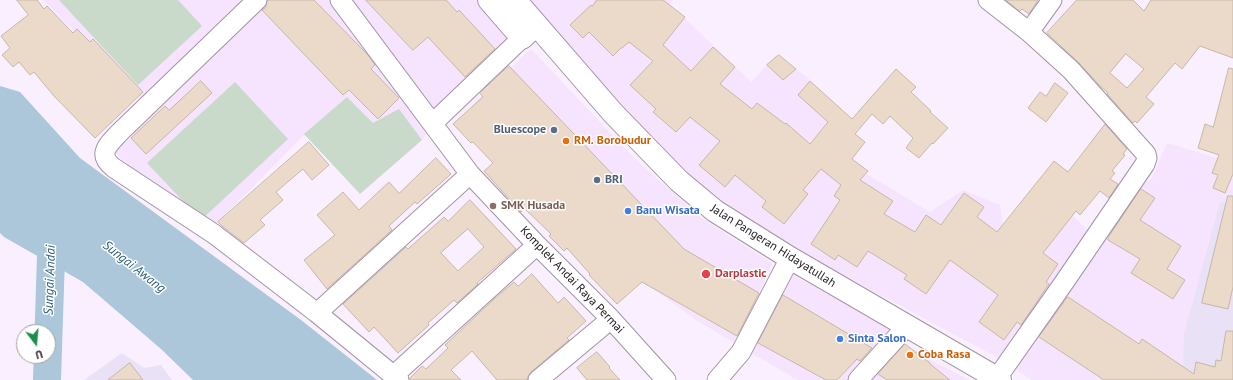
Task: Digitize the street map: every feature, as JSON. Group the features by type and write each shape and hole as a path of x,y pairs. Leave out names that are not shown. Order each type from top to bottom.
{"main road":[{"path":"489,0 529,32"},
{"name":"Jalan Pangeran Hidayatullah","path":"516,0 529,32 679,181 715,211 790,258 998,379"}],"street":[{"path":"257,0 120,132 106,148 104,153 104,156 109,164 214,234 317,313 396,378 537,245"},
{"name":"Komplek Andai Raya Permai","path":"340,0 470,174 537,245 611,319 666,380"},
{"path":"988,0 1029,32 1071,70 1146,154 1147,158 1145,164 998,379"},
{"path":"1029,32 1052,0"},
{"path":"433,124 529,32"},
{"path":"317,313 470,174"},
{"path":"717,380 741,352 790,258"},
{"path":"538,380 611,319"},
{"path":"858,380 907,326"}],"shaded area":[{"path":"43,0 480,0 514,37 457,93 422,140 399,110 373,123 347,97 304,135 205,235 100,139 112,131 143,100"},
{"path":"524,0 673,0 670,4 751,82 776,55 808,78 838,112 810,142 834,161 870,176 930,212 963,190 1000,205 1003,226 1037,182 1090,232 1152,178 1167,143 1233,163 1233,380 1032,380 1000,359 755,229 687,181"},
{"path":"531,49 631,155 673,193 706,221 772,263 746,323 733,342 696,320 643,281 471,106"},
{"path":"1220,203 1233,203 1233,380 1183,380 1184,334"},
{"path":"791,274 890,329 892,336 856,380 798,380 746,350"},
{"path":"900,344 969,380 869,380"},
{"path":"122,353 144,368 161,365 172,380 84,380"}],"green space":[{"path":"59,0 178,0 202,26 138,85"},
{"path":"235,82 288,139 201,220 147,163"},
{"path":"347,97 373,123 399,109 422,140 360,194 304,134"}],"water":[{"name":"Sungai Awang","path":"0,86 20,92 80,158 301,320 377,380 193,380 161,349 83,282 4,237 0,233"}],"building":[{"path":"17,0 37,0 44,9 47,6 73,33 77,29 90,42 93,39 143,92 95,138 54,96 34,72 30,75 19,62 13,67 2,55 10,48 1,36 28,15"},
{"path":"268,0 314,0 368,55 375,65 371,69 399,98 378,119 349,90 343,95 262,10 265,8"},
{"path":"366,0 446,0 457,12 459,10 495,49 465,77 428,37 413,50"},
{"path":"597,0 663,0 685,17 663,45 691,71 713,47 735,67 720,84 752,109 757,103 785,124 786,123 810,144 828,122 798,95 810,81 852,119 896,69 916,87 911,92 948,128 919,158 906,148 913,138 890,116 883,124 872,114 855,134 865,142 852,159 868,171 860,180 893,201 884,214 915,232 926,215 941,225 964,193 984,207 977,217 997,232 1054,161 1068,172 1105,124 1127,149 1123,154 1125,155 1112,171 1115,173 1110,179 1118,184 1109,198 1100,191 1080,215 1076,211 1043,253 1058,264 1046,282 1049,284 1021,325 1017,322 1004,340 979,322 998,295 950,260 926,294 904,279 907,275 868,251 857,267 838,255 835,260 811,244 840,200 834,196 841,185 821,169 803,190 808,194 784,224 762,207 766,201 735,175 725,187 699,165 720,141 690,117 676,132 653,112 656,109 630,85 653,61 629,42 613,56 589,32 583,38 570,25"},
{"path":"1006,0 1038,0 1029,14 1022,9 1020,11"},
{"path":"1077,0 1133,0 1144,11 1151,0 1233,0 1233,58 1200,46 1182,69 1175,63 1146,97 1154,104 1137,123 1135,121 1133,123 1107,94 1108,93 1047,33","holes":["1126,54 1144,69 1127,88 1110,73"]},
{"path":"779,55 796,69 783,80 767,65"},
{"path":"509,66 684,249 759,293 737,336 642,282 617,304 589,275 590,274 567,248 564,251 549,236 551,234 524,208 521,212 484,171 493,163 453,124 483,97 480,93"},
{"path":"1229,68 1233,69 1233,174 1225,193 1213,188 1218,175 1212,173 1219,155 1198,148 1205,124 1213,127"},
{"path":"201,81 212,93 146,154 131,138 165,106 169,110"},
{"path":"1055,83 1068,93 1046,122 1028,108 1040,92 1046,96"},
{"path":"309,142 329,165 312,180 303,169 276,192 283,200 260,220 265,225 244,243 218,222"},
{"path":"436,158 451,174 417,204 415,202 389,226 392,230 327,289 304,260 335,235 317,215 343,192 359,210 389,182 399,193"},
{"path":"1141,189 1155,198 1140,220 1181,246 1167,269 1185,280 1173,299 1131,273 1140,259 1108,240"},
{"path":"1228,196 1233,196 1233,287 1228,309 1202,303"},
{"path":"470,200 516,249 477,283 478,284 457,303 454,300 398,353 374,327 369,332 343,304 406,247 408,249 444,217 448,221","holes":["468,229 484,247 458,271 441,253"]},
{"path":"532,274 558,303 564,297 586,321 567,338 569,340 531,372 527,380 497,380 472,351 451,370 461,380 410,380 410,378 422,366 426,369 448,348 445,345 493,300 514,282 518,286"},
{"path":"783,295 872,348 860,361 857,359 837,380 826,380 758,343"},
{"path":"1068,297 1139,344 1142,339 1194,374 1196,362 1215,367 1216,360 1221,361 1226,331 1233,331 1233,380 1104,380 1039,337"},
{"path":"905,344 950,380 887,380 878,374"},
{"path":"597,352 620,380 587,380 577,368"},
{"path":"130,363 143,380 108,380"}],"waterway":[{"name":"Sungai Andai","path":"47,380 52,225"}],"place":[{"name":"Bluescope","path":"554,130"},
{"name":"RM. Borobudur","path":"566,141"},
{"name":"BRI","path":"597,180"},
{"name":"SMK Husada","path":"493,206"},
{"name":"Banu Wisata","path":"628,211"},
{"name":"Darplastic","path":"706,274"},
{"name":"Sinta Salon","path":"840,339"},
{"name":"Coba Rasa","path":"910,355"}]}
